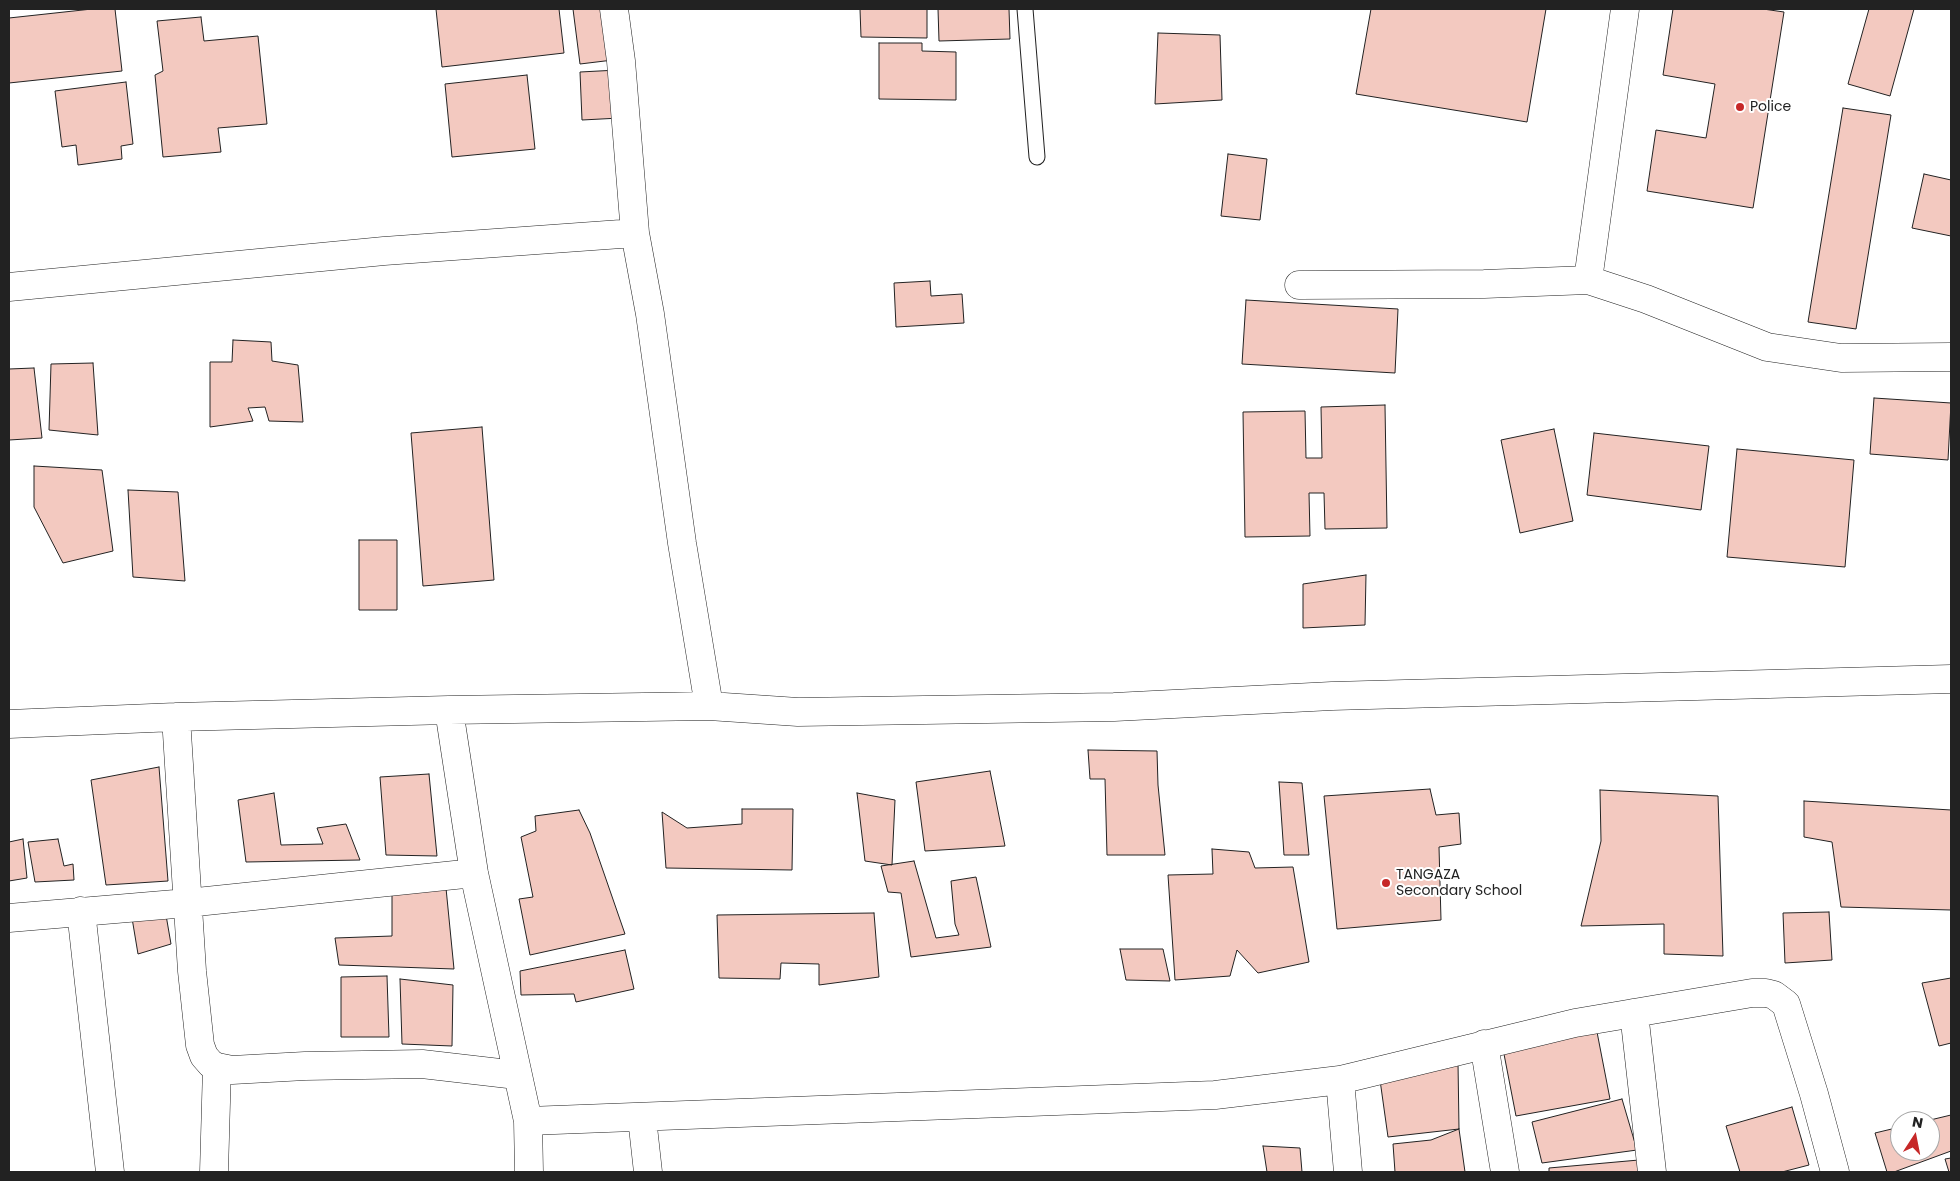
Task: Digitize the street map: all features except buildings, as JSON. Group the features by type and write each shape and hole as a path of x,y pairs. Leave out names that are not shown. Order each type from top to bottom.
{"street":[{"path":"614,9 621,61 636,233 650,314 682,543 710,706"},
{"path":"1588,280 1625,9"},
{"path":"9,287 384,251 636,233"},
{"path":"1299,285 1484,284 1588,280 1646,299 1767,347 1841,358 1951,357"},
{"path":"9,724 176,717 710,706 798,712 1114,707 1362,695 1951,679"},
{"path":"450,710 474,873 528,1121 529,1172"},
{"path":"176,717 187,903 200,1045 204,1056 211,1064 232,1070 305,1066 422,1064 517,1075"},
{"path":"9,918 187,903 474,873"},
{"path":"81,911 110,1172"},
{"path":"528,1121 1215,1095 1340,1080 1575,1023 1752,993 1766,993 1781,998 1786,1004 1814,1094 1835,1172"},
{"path":"1634,1013 1652,1172"},
{"path":"1484,1044 1505,1172"},
{"path":"214,1172 217,1067"},
{"path":"1340,1080 1348,1172"},
{"path":"642,1118 648,1172"}],"lane":[{"path":"1025,9 1037,157"}],"place":[{"name":"Police","path":"1740,107"},
{"name":"TANGAZA Secondary School","path":"1386,883"}]}
